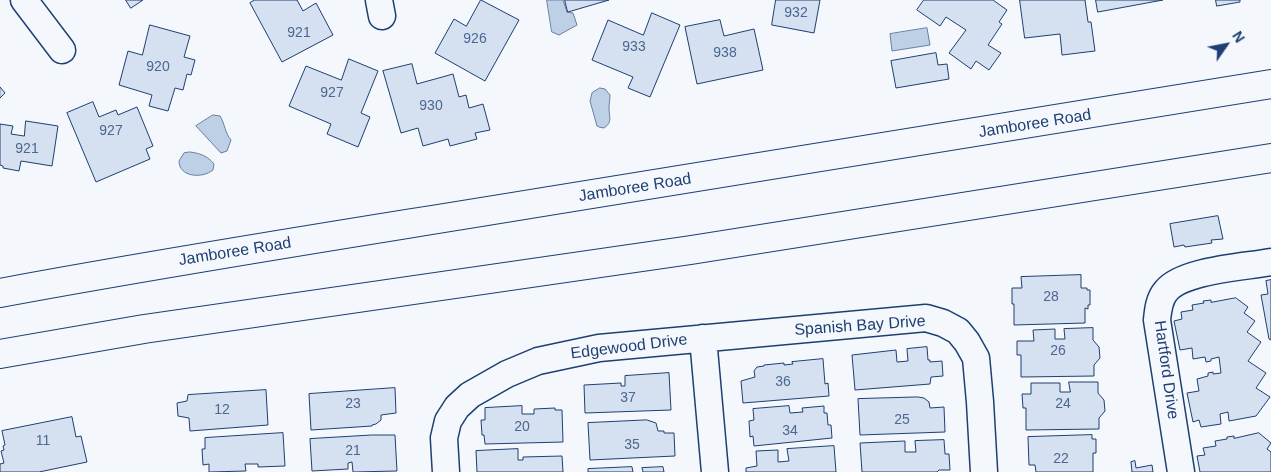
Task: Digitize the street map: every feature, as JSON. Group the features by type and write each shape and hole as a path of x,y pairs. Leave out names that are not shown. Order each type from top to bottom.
{"main road":[{"name":"Jamboree Road","path":"0,293 105,273 1032,125 1271,84"},
{"path":"0,354 154,328 691,250 1271,158"}],"street":[{"path":"24,0 62,50"},
{"name":"Hartford Drive","path":"1181,472 1157,320 1158,305 1166,291 1178,280 1193,275 1271,262"},
{"name":"Spanish Bay Drive","path":"703,338 926,318 943,322 958,331 976,358 984,472"},
{"path":"703,338 715,472"},
{"name":"Edgewood Drive","path":"446,472 444,438 448,421 457,407 470,395 507,374 538,361 599,348 703,338"}],"water":[{"path":"547,0 563,0 567,12 573,13 577,25 559,35 552,32"},
{"path":"927,28 930,45 892,51 890,34"},
{"path":"600,88 605,89 610,95 610,121 604,128 597,126 590,101 592,93"},
{"path":"213,115 220,116 231,140 227,151 221,153 196,126"},
{"path":"184,153 200,154 209,159 214,164 213,170 203,175 192,175 183,170 179,161"}],"building":[{"path":"126,0 143,0 131,8"},
{"path":"255,0 297,0 303,11 316,3 333,35 282,62 250,3"},
{"path":"481,0 519,20 485,81 435,53 454,19 466,26"},
{"path":"565,0 609,0 568,12"},
{"path":"776,0 820,0 814,33 772,25"},
{"path":"924,0 993,0 1007,10 999,22 1002,24 988,45 1001,53 989,70 976,61 971,69 949,53 966,30 946,17 940,26 917,10"},
{"path":"1020,0 1085,0 1088,22 1091,22 1095,51 1062,55 1060,34 1025,38"},
{"path":"1096,0 1163,0 1098,12"},
{"path":"1216,0 1240,0 1240,2 1217,6"},
{"path":"652,13 680,25 650,97 628,88 633,77 592,60 608,20 643,35"},
{"path":"720,20 724,36 754,29 763,70 697,84 685,27"},
{"path":"150,25 190,36 184,57 195,60 191,75 187,74 183,90 175,88 168,111 149,106 152,95 119,85 128,51 142,55"},
{"path":"936,53 938,65 947,64 949,79 896,88 891,61"},
{"path":"349,59 378,71 361,113 370,117 358,147 327,134 331,124 289,106 306,66 341,80"},
{"path":"412,64 417,84 453,74 459,97 466,95 469,108 483,104 490,130 475,133 477,139 450,146 448,139 423,146 418,128 401,133 383,71"},
{"path":"0,87 5,93 0,98"},
{"path":"93,102 99,117 116,110 118,115 137,107 153,146 146,149 150,159 96,182 67,113"},
{"path":"26,121 58,126 52,166 21,161 19,171 3,168 0,165 0,124 13,126 11,134 24,136"},
{"path":"1218,216 1223,239 1211,240 1212,243 1174,247 1170,224"},
{"path":"1081,275 1081,288 1090,290 1090,305 1088,305 1088,309 1085,308 1085,323 1014,325 1012,288 1022,288 1021,277"},
{"path":"1271,280 1271,340 1269,339 1261,295 1268,294 1266,281"},
{"path":"1236,298 1248,307 1244,313 1255,321 1247,332 1261,342 1248,361 1266,373 1256,388 1270,397 1256,416 1229,421 1228,412 1220,414 1221,424 1201,427 1199,420 1193,422 1187,393 1199,391 1197,379 1208,376 1208,373 1221,373 1219,357 1206,362 1205,357 1193,359 1192,348 1180,350 1174,321 1182,319 1181,312 1193,310 1192,305 1204,303 1203,301 1211,300 1211,302"},
{"path":"1093,328 1093,340 1099,347 1100,358 1094,365 1094,376 1021,377 1021,355 1017,355 1017,341 1034,341 1033,330 1055,329 1055,339 1065,339 1064,329"},
{"path":"927,347 928,360 930,362 942,361 943,376 931,377 930,384 855,390 852,355 896,350 897,362 908,361 907,349"},
{"path":"823,359 825,384 828,383 829,396 743,403 741,381 755,377 754,371 757,367"},
{"path":"669,373 671,410 585,413 584,385 621,383 621,386 625,386 625,376"},
{"path":"1069,382 1098,382 1098,393 1104,400 1105,411 1099,418 1099,429 1026,430 1026,408 1023,408 1022,394 1031,394 1031,383 1060,383 1060,392 1070,392"},
{"path":"395,388 396,413 381,415 381,420 372,426 311,430 309,394"},
{"path":"266,390 268,425 190,431 189,418 178,416 177,403 187,401 188,395"},
{"path":"924,398 929,402 930,408 944,407 945,432 860,435 858,399"},
{"path":"522,406 522,414 534,414 534,409 555,408 555,410 562,410 563,442 485,444 481,420 485,420 485,408"},
{"path":"789,406 790,413 803,412 802,408 824,406 828,425 831,425 832,438 754,446 753,436 750,437 749,421 754,420 753,409"},
{"path":"72,417 76,437 81,436 87,462 39,472 0,472 0,464 4,463 1,451 4,450 3,446 5,445 2,431"},
{"path":"647,420 656,423 658,431 674,433 675,456 590,460 588,423"},
{"path":"283,433 285,466 258,467 258,464 245,464 246,471 209,472 209,464 203,465 202,449 205,449 205,438"},
{"path":"1259,433 1271,443 1267,449 1271,452 1271,472 1200,472 1197,456 1205,455 1203,448 1216,446 1215,441 1227,439 1227,437 1234,436 1234,438"},
{"path":"395,435 397,471 353,472 352,462 348,463 348,469 312,471 310,439"},
{"path":"1092,435 1092,439 1096,439 1096,453 1093,453 1093,472 1036,472 1035,465 1029,465 1028,437"},
{"path":"944,440 945,454 949,454 950,470 939,470 937,472 862,472 860,443 905,441 905,452 916,452 915,441"},
{"path":"834,446 836,472 746,472 746,468 757,466 756,451 778,450 778,462 789,461 787,449"},
{"path":"518,449 518,460 523,460 523,457 562,456 563,472 477,472 476,451"},
{"path":"1135,461 1136,468 1152,465 1153,472 1132,472 1131,462"},
{"path":"632,467 633,472 588,472 588,469"},
{"path":"663,467 664,472 643,472 642,468"}]}
